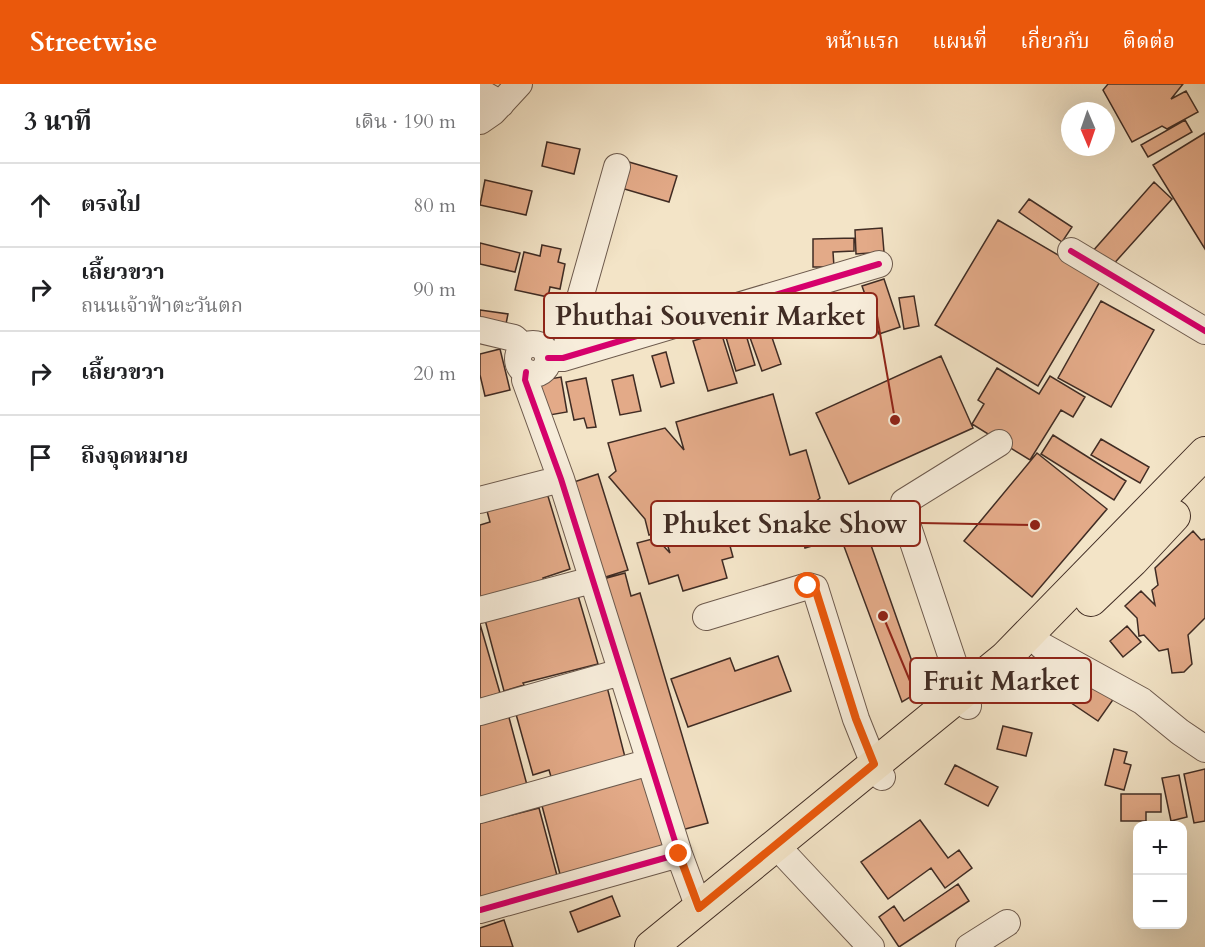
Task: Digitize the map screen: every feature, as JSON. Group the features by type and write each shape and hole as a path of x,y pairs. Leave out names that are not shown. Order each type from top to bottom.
{"main road":[{"path":"966,699 1205,453"},
{"path":"651,947 966,699 1042,646 1132,561 1205,482"},
{"path":"675,947 709,915 785,855 878,770"}],"street":[{"path":"480,121 491,98 519,84"},
{"path":"556,358 617,167"},
{"path":"1071,251 1205,331"},
{"path":"556,358 879,264"},
{"path":"480,330 514,338 525,360"},
{"path":"556,358 540,345 531,344 525,360 525,380 561,479 679,854 699,908"},
{"path":"966,699 903,512 904,502 999,443"},
{"path":"480,500 561,479"},
{"path":"480,610 592,580"},
{"path":"706,617 808,586 815,588 856,719 878,770"},
{"path":"1042,646 1142,700 1205,749"},
{"path":"480,712 621,672"},
{"path":"480,810 650,762"},
{"path":"480,910 679,854"},
{"path":"785,855 871,947"},
{"path":"969,947 1007,923"}],"building":[{"path":"1108,84 1183,84 1171,99 1186,91 1198,112 1167,129 1162,126 1132,142 1115,112 1115,102 1110,102 1103,90"},
{"path":"1185,120 1192,132 1148,157 1141,145"},
{"path":"1205,133 1205,249 1153,165"},
{"path":"547,142 580,149 574,174 542,166"},
{"path":"629,162 677,176 669,202 621,188"},
{"path":"485,180 532,191 526,215 480,205"},
{"path":"1154,182 1172,199 1110,268 1092,252"},
{"path":"1029,199 1072,227 1062,242 1019,212"},
{"path":"998,220 1101,280 1038,386 935,325"},
{"path":"882,228 884,252 856,254 855,230"},
{"path":"854,238 854,251 833,252 834,267 813,267 813,239"},
{"path":"480,243 520,253 515,272 480,264"},
{"path":"542,245 561,249 558,262 565,264 560,289 550,287 548,297 515,290 524,252 540,256"},
{"path":"884,279 900,327 879,334 862,286"},
{"path":"914,296 919,326 904,329 899,298"},
{"path":"1101,301 1154,330 1111,407 1058,378"},
{"path":"480,310 508,314 505,329 480,324"},
{"path":"764,314 781,364 762,371 744,321"},
{"path":"744,328 755,365 736,371 725,334"},
{"path":"721,332 737,383 708,391 693,341"},
{"path":"500,349 510,390 485,396 480,375 480,354"},
{"path":"666,352 674,383 661,387 652,356"},
{"path":"941,356 973,428 849,484 816,413"},
{"path":"997,368 1039,394 1050,376 1085,397 1073,417 1061,410 1030,460 972,424 984,404 978,400"},
{"path":"633,375 641,411 620,415 612,380"},
{"path":"561,377 567,412 544,416 538,381"},
{"path":"586,378 596,427 587,428 584,418 574,420 566,382"},
{"path":"773,394 790,455 806,450 820,498 810,506 828,501 839,538 805,548 799,526 730,546 733,557 722,560 727,578 683,591 678,575 649,584 637,543 656,538 670,553 663,531 649,535 645,519 609,477 616,471 608,443 665,428 684,450 676,422"},
{"path":"1053,435 1126,481 1114,500 1041,454"},
{"path":"1101,439 1149,467 1140,483 1091,455"},
{"path":"1037,453 1107,509 1032,597 964,541"},
{"path":"598,474 628,570 596,580 565,485"},
{"path":"547,493 570,569 543,578 544,581 480,599 480,525 490,522 487,511"},
{"path":"866,531 922,690 902,702 842,541"},
{"path":"1193,531 1201,540 1205,539 1205,618 1188,635 1192,664 1184,672 1172,673 1168,649 1159,651 1144,635 1139,636 1137,618 1125,606 1141,591 1155,605 1152,590 1158,585 1155,568"},
{"path":"625,573 631,596 640,593 708,823 674,832 596,581"},
{"path":"577,592 598,664 523,683 524,685 504,691 484,616"},
{"path":"480,624 500,693 480,699"},
{"path":"1127,626 1141,642 1123,657 1110,641"},
{"path":"778,656 791,691 688,727 671,679 730,658 735,671"},
{"path":"1070,663 1117,694 1098,721 1052,690"},
{"path":"606,683 626,761 552,780 549,770 533,775 514,707"},
{"path":"507,710 527,785 480,803 480,717"},
{"path":"1003,726 1032,733 1026,756 997,749"},
{"path":"1114,749 1127,752 1124,763 1131,765 1124,790 1105,785"},
{"path":"955,765 998,787 988,806 945,784"},
{"path":"1205,769 1205,821 1194,823 1184,774"},
{"path":"650,774 670,849 561,878 541,802"},
{"path":"1179,775 1187,817 1171,821 1162,778"},
{"path":"1121,794 1161,794 1161,812 1146,812 1146,821 1121,821"},
{"path":"539,808 559,883 480,904 480,823"},
{"path":"920,820 948,858 959,850 972,868 945,888 931,868 888,899 861,862"},
{"path":"958,884 969,901 899,947 879,917 894,906 904,921"},
{"path":"612,896 620,916 578,932 570,912"},
{"path":"504,920 513,947 480,947 480,928"}],"cycle path":[{"path":"1071,251 1205,331"},
{"path":"548,358 563,358 879,264"},
{"path":"526,372 525,380 561,479 679,854 699,908"},
{"path":"480,910 679,854"}],"place":[{"name":"Phuthai Souvenir Market","path":"895,420"},
{"name":"Phuket Snake Show","path":"1035,525"},
{"name":"Fruit Market","path":"883,616"}],"route":[{"path":"679,854 699,908 874,764 856,719 815,588 808,586"}]}
